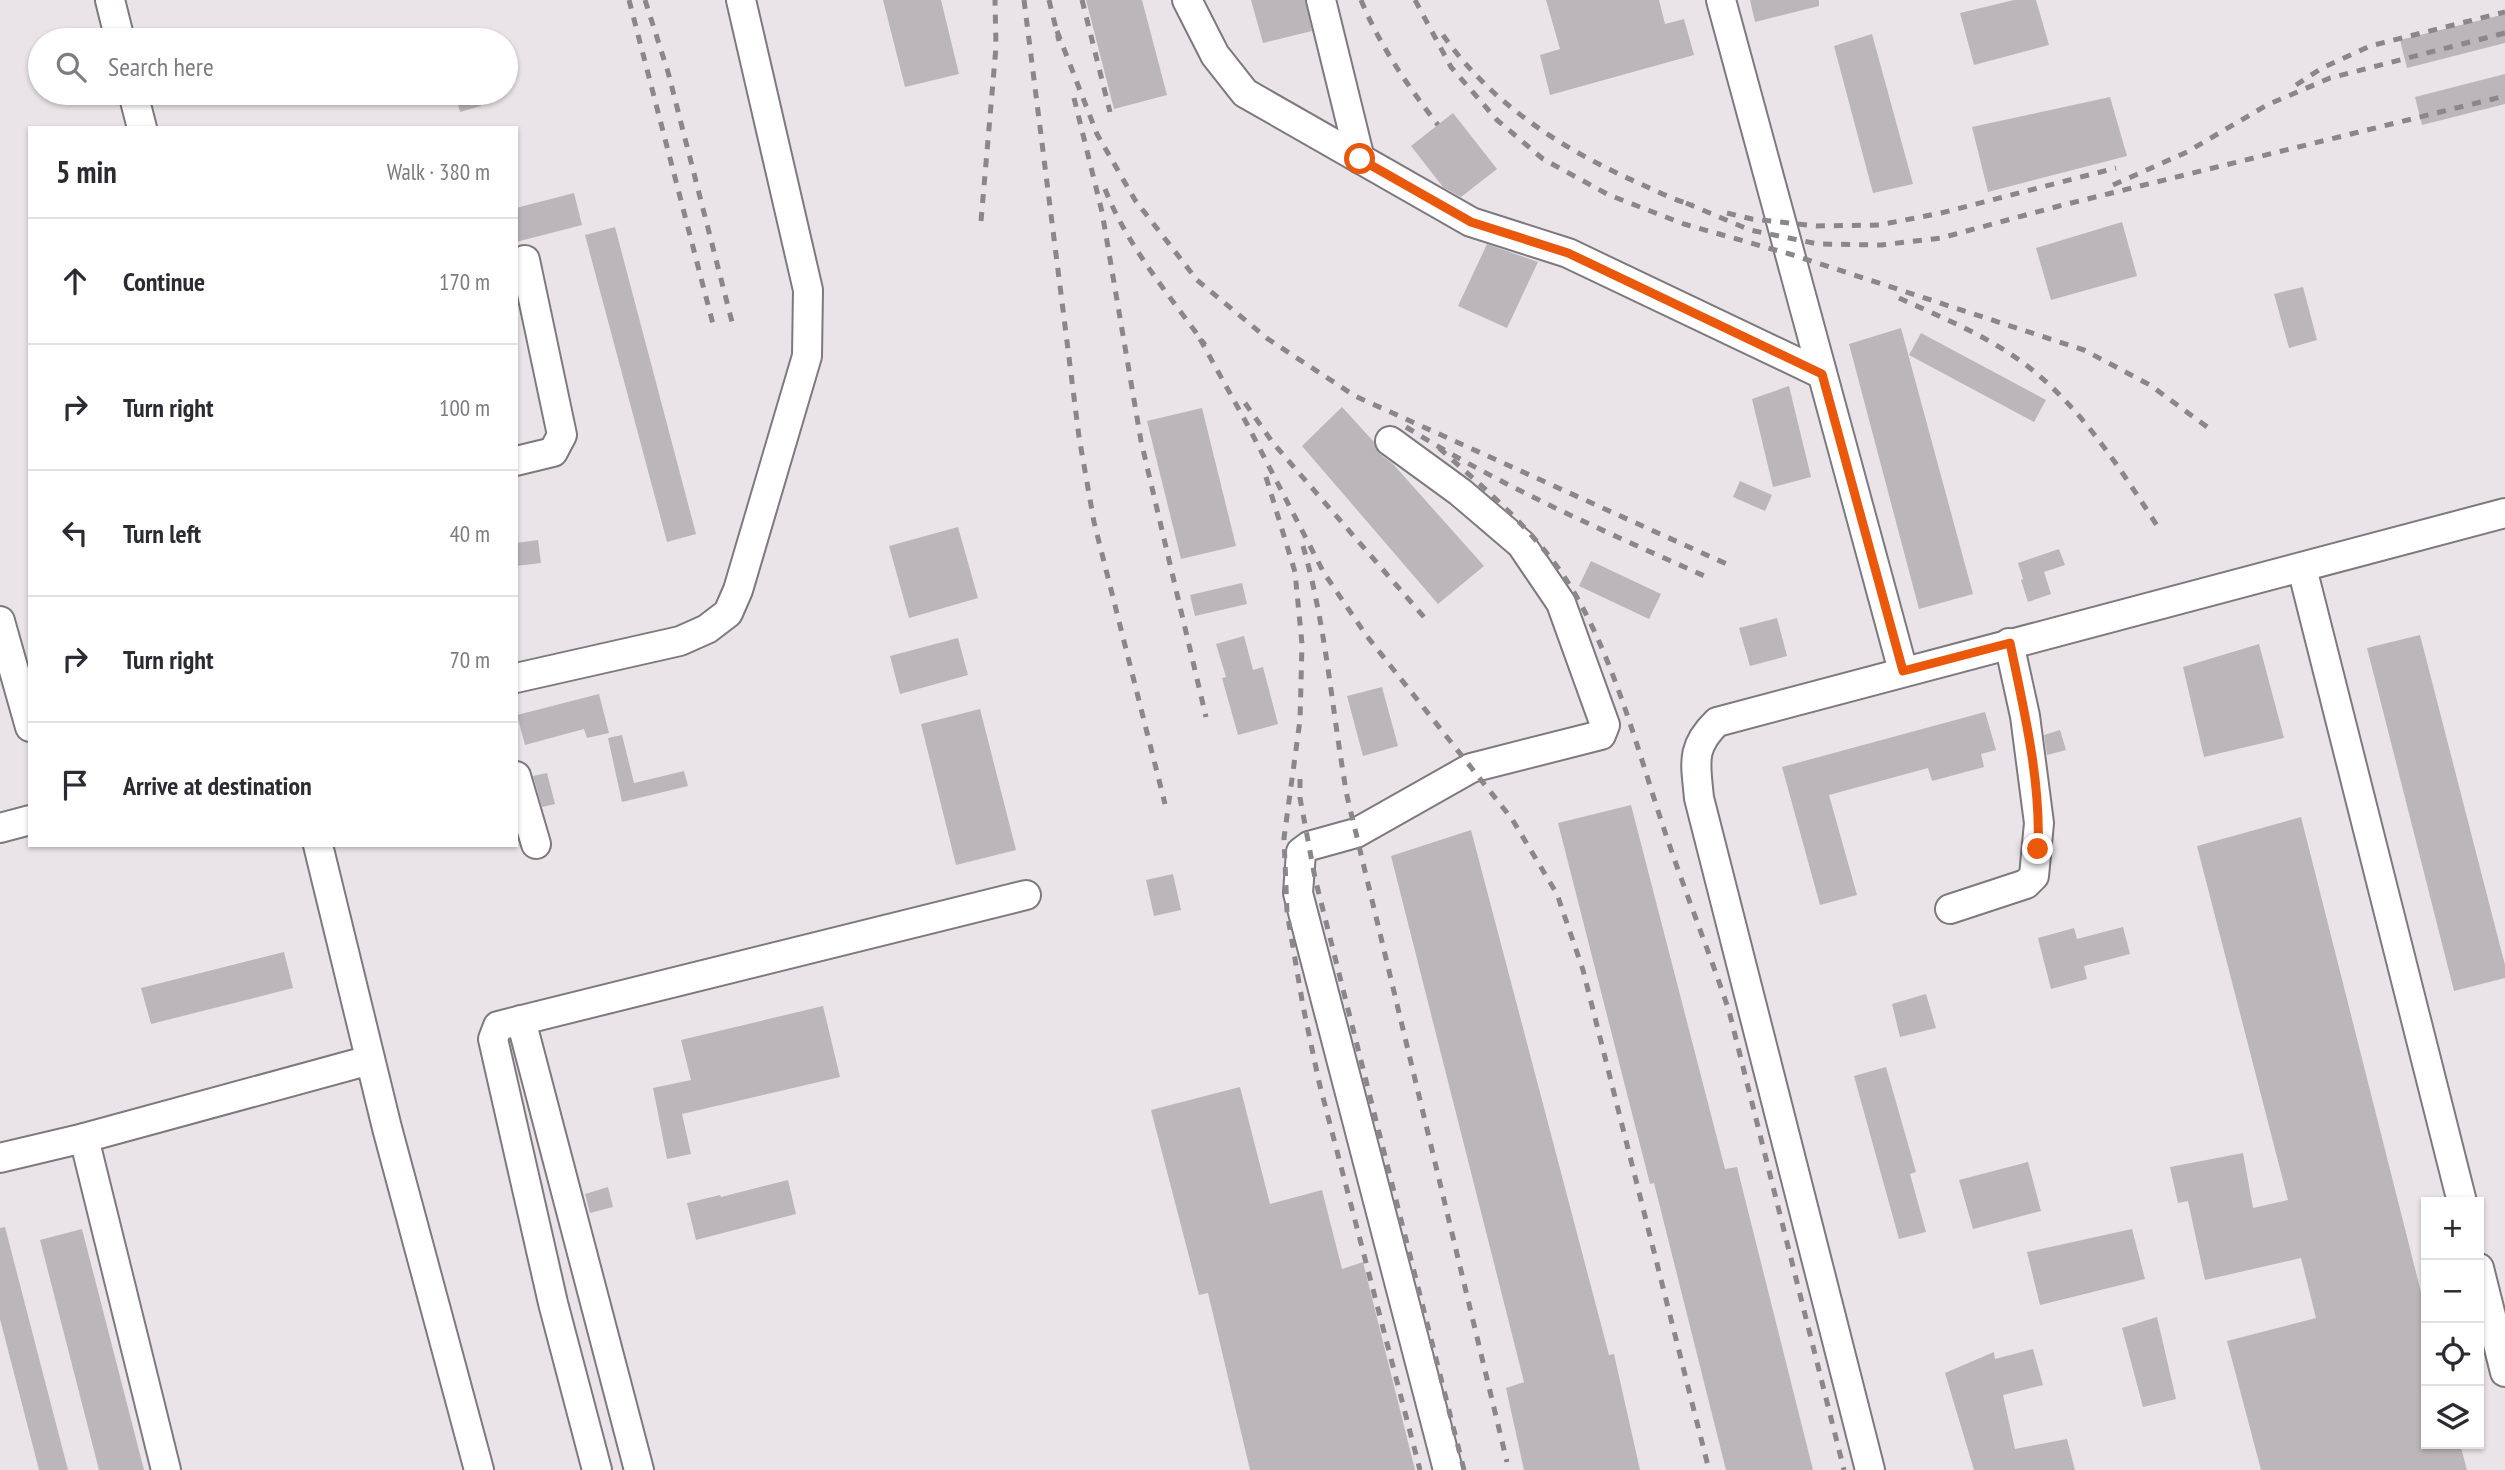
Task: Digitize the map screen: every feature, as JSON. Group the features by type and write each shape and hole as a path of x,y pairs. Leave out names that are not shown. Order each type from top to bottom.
{"lane":[{"path":"110,0 117,28"},
{"path":"518,678 689,637 707,629 728,613 738,590 807,356 808,325 808,290 741,0"},
{"path":"1187,0 1215,55 1245,93 1471,222 1568,253 1822,374"},
{"path":"1321,0 1360,159"},
{"path":"1721,0 1903,671"},
{"path":"137,105 142,126"},
{"path":"518,461 553,452 562,435 525,260"},
{"path":"1390,441 1460,492 1521,544 1561,603 1605,725 1601,735 1471,768 1356,833 1309,846 1301,852 1298,893 1448,1470"},
{"path":"1870,1470 1699,798 1695,757 1704,734 1717,722 2505,513"},
{"path":"2302,568 2461,1197"},
{"path":"0,621 28,720"},
{"path":"1950,909 2026,884 2034,876 2039,823 2025,716 2010,643"},
{"path":"518,783 536,844"},
{"path":"0,828 28,821"},
{"path":"318,847 370,1060 479,1470"},
{"path":"597,1470 553,1303 493,1039 498,1026 1026,895"},
{"path":"522,1020 639,1470"},
{"path":"0,1158 85,1138 370,1060"},
{"path":"85,1138 166,1470"},
{"path":"2484,1288 2505,1372"}],"building":[{"path":"883,0 941,0 959,74 905,87"},
{"path":"1086,0 1142,0 1167,95 1114,109"},
{"path":"1251,0 1305,0 1312,31 1263,43"},
{"path":"1546,0 1659,0 1665,24 1684,19 1694,55 1550,95 1540,55 1560,49"},
{"path":"1750,0 1819,0 1819,6 1755,22"},
{"path":"2014,0 2036,0 2049,45 1974,65 1960,13"},
{"path":"2505,14 2505,43 2407,68 2400,40"},
{"path":"1872,34 1913,184 1873,193 1834,46"},
{"path":"2505,74 2505,104 2422,125 2415,97"},
{"path":"2110,97 2127,156 1988,192 1972,127"},
{"path":"458,105 481,105 481,106 460,112"},
{"path":"1453,113 1497,169 1461,197 1443,187 1411,146"},
{"path":"574,193 582,225 518,241 518,207"},
{"path":"2122,222 2137,276 2051,300 2036,248"},
{"path":"615,227 696,534 667,542 585,235"},
{"path":"1487,244 1538,262 1507,328 1458,306"},
{"path":"2303,287 2317,340 2289,348 2274,294"},
{"path":"1901,328 1973,594 1919,609 1849,344"},
{"path":"1921,333 2046,400 2034,422 1909,355"},
{"path":"1789,386 1811,477 1773,487 1752,399"},
{"path":"1342,407 1374,442 1380,454 1393,464 1484,566 1438,604 1302,446"},
{"path":"1202,408 1236,546 1181,559 1147,421"},
{"path":"1740,481 1772,495 1765,511 1733,497"},
{"path":"958,527 978,598 909,618 889,546"},
{"path":"538,540 541,563 518,566 518,543"},
{"path":"2059,549 2065,565 2044,572 2051,594 2028,602 2018,563"},
{"path":"1591,561 1661,594 1649,619 1579,586"},
{"path":"1242,583 1247,604 1195,616 1190,595"},
{"path":"1777,618 1787,656 1750,666 1739,628"},
{"path":"2420,635 2505,965 2505,978 2454,991 2367,648"},
{"path":"1244,636 1253,670 1263,667 1278,724 1238,735 1222,678 1226,677 1216,644"},
{"path":"958,638 968,675 900,694 890,656"},
{"path":"2259,644 2284,738 2204,757 2183,667"},
{"path":"1382,687 1398,746 1363,756 1347,696"},
{"path":"599,694 609,733 587,738 584,729 525,745 518,715"},
{"path":"980,709 1016,850 956,865 921,724"},
{"path":"1985,712 1996,750 1981,754 1984,767 1932,781 1928,768 1829,795 1857,895 1820,905 1782,767"},
{"path":"2060,730 2066,750 2047,755 2044,735"},
{"path":"622,735 634,783 684,771 688,786 622,802 608,738"},
{"path":"547,773 555,804 542,807 533,776"},
{"path":"1631,805 1725,1169 1737,1167 1813,1470 1726,1470 1654,1183 1650,1184 1558,823"},
{"path":"2301,817 2421,1292 2421,1449 2461,1449 2467,1470 2261,1470 2227,1341 2316,1318 2301,1258 2205,1280 2188,1201 2178,1203 2170,1167 2243,1153 2253,1208 2288,1200 2197,846"},
{"path":"1471,830 1609,1355 1614,1354 1640,1470 1524,1470 1506,1388 1524,1382 1391,856"},
{"path":"1173,874 1181,910 1154,916 1146,880"},
{"path":"2123,927 2130,954 2084,966 2087,979 2051,989 2038,938 2074,928 2077,939"},
{"path":"284,952 293,988 151,1024 141,988"},
{"path":"1926,994 1936,1028 1900,1037 1892,1004"},
{"path":"823,1006 840,1077 682,1114 691,1154 667,1159 653,1088 691,1080 681,1040"},
{"path":"1886,1067 1916,1172 1910,1174 1926,1232 1899,1239 1854,1076"},
{"path":"1240,1087 1270,1204 1322,1190 1342,1269 1363,1262 1415,1470 1250,1470 1208,1293 1199,1295 1151,1110"},
{"path":"2028,1162 2041,1211 1973,1229 1959,1180"},
{"path":"788,1180 796,1214 696,1240 687,1203"},
{"path":"608,1187 613,1207 590,1213 585,1194"},
{"path":"5,1227 68,1470 39,1470 0,1319 0,1228"},
{"path":"82,1229 144,1470 99,1470 40,1240"},
{"path":"2132,1229 2145,1279 2040,1305 2027,1252"},
{"path":"2157,1317 2176,1399 2143,1407 2122,1328"},
{"path":"2033,1349 2043,1385 2003,1395 2015,1449 2067,1439 2075,1470 1974,1470 1945,1373 1994,1352 1995,1359"}],"railway":[{"path":"629,0 714,328"},
{"path":"645,0 668,72 732,322"},
{"path":"981,221 996,47 995,0"},
{"path":"1024,0 1079,437 1094,522 1165,804"},
{"path":"1049,0 1059,41"},
{"path":"1082,0 1110,112"},
{"path":"1361,0 1395,65 1438,125"},
{"path":"1415,0 1451,67 1497,120 1543,159 1609,195 1684,224 1793,255 2084,350 2150,385 2214,432"},
{"path":"2296,85 2322,68 2370,46 2505,12"},
{"path":"1057,31 1097,134 1135,200 1197,280 1268,339 1355,396 1731,566"},
{"path":"2113,185 2187,152 2267,105 2330,78 2505,33"},
{"path":"1443,35 1484,83 1532,124 1614,172 1693,205"},
{"path":"1686,203 1750,230 1818,244 1881,245 1941,238 2059,206 2505,96"},
{"path":"1074,98 1102,212 1141,441 1206,717"},
{"path":"1727,213 1752,219 1816,226 1879,225 1941,213 2116,168"},
{"path":"1105,189 1137,250 1205,345"},
{"path":"1899,298 1993,343 2043,379 2097,438 2158,527"},
{"path":"1200,339 1324,573 1366,635 1512,819 1557,894 1583,970 1709,1470"},
{"path":"1245,403 1273,443 1424,617"},
{"path":"1406,427 1517,489 1709,578"},
{"path":"1439,448 1503,506 1548,554 1579,600 1608,664 1729,1011 1844,1470"},
{"path":"1266,477 1295,572 1302,644 1300,720 1284,838 1287,912 1319,1082 1420,1470"},
{"path":"1303,546 1322,632 1345,787 1507,1462"},
{"path":"1300,779 1300,798 1315,878 1464,1470"}],"route":[{"path":"1360,159 1471,222 1568,253 1822,374 1903,671 2010,643 2025,716 2039,823 2038,849"}]}
